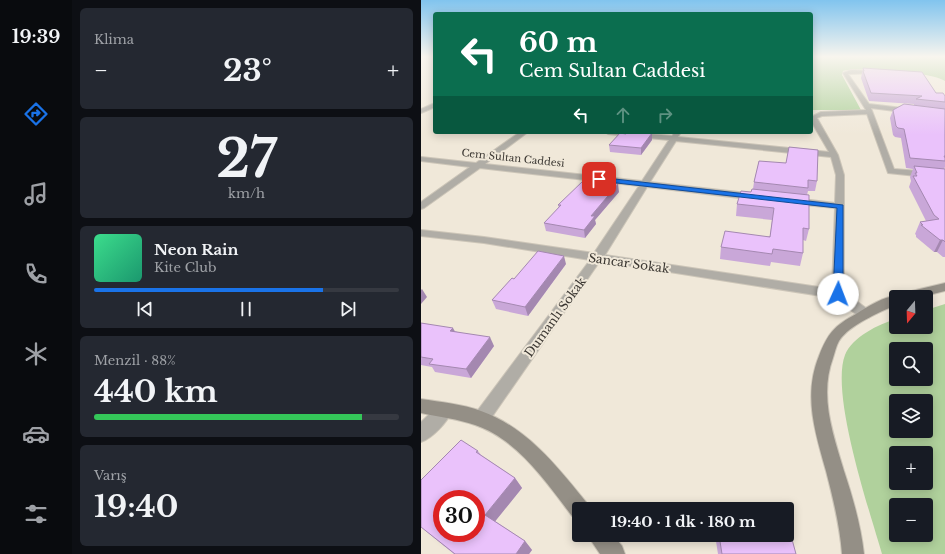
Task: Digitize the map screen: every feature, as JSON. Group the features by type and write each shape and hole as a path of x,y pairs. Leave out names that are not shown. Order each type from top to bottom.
{"street":[{"path":"852,83 869,109 891,171 945,176"},
{"path":"421,111 433,106"},
{"path":"865,314 838,294 840,175 834,154 813,119 814,116 869,109 922,112"},
{"path":"421,111 433,112"},
{"path":"421,206 522,134"},
{"path":"642,134 676,136 834,154"},
{"name":"Dumanlı Sokak","path":"481,419 597,258 676,136"},
{"name":"Cem Sultan Caddesi","path":"421,159 762,197"},
{"path":"785,200 840,206"},
{"name":"Sancar Sokak","path":"421,233 838,294"},
{"path":"932,290 945,287"},
{"path":"853,554 852,541 835,472 822,432 817,392 821,364 835,336 865,314 889,303"},
{"path":"421,406 481,419 497,427 526,448 573,502"},
{"path":"421,434 444,411"},
{"path":"605,542 614,554"}],"green space":[{"path":"813,83 846,83 861,110 813,110"},
{"path":"945,304 945,554 882,554 853,453 843,397 842,373 845,355 849,348 860,337 889,321 889,334 933,334 933,308"}],"building":[{"path":"867,83 929,83 936,93 943,93 945,96 945,102 916,99 922,96 871,93"},
{"path":"904,104 945,109 945,161 910,158 904,129 896,126 893,110"},
{"path":"619,134 651,134 641,148 609,145"},
{"path":"789,147 818,150 817,181 808,180 808,188 754,182 759,161 786,163"},
{"path":"914,166 945,169 945,242 940,240 921,225 923,225 920,222 939,219 934,215 913,176 917,176"},
{"path":"584,180 618,184 591,216 595,216 584,230 544,223 561,205 558,205"},
{"path":"752,189 809,195 809,229 803,228 803,253 773,249 772,254 721,247 725,231 770,237 774,208 737,204 741,191 751,192"},
{"path":"538,251 564,256 525,307 492,300 512,278 514,279"},
{"path":"421,323 453,328 450,331 490,337 466,369 429,364 433,359 421,357"},
{"path":"461,440 515,478 485,515 485,490 433,490 433,537 421,527 421,480"},
{"path":"485,515 525,541 516,554 455,554 440,542 485,542"},
{"path":"720,542 793,542 796,554 722,554"}],"route":[{"path":"599,179 840,206 838,294"}]}
